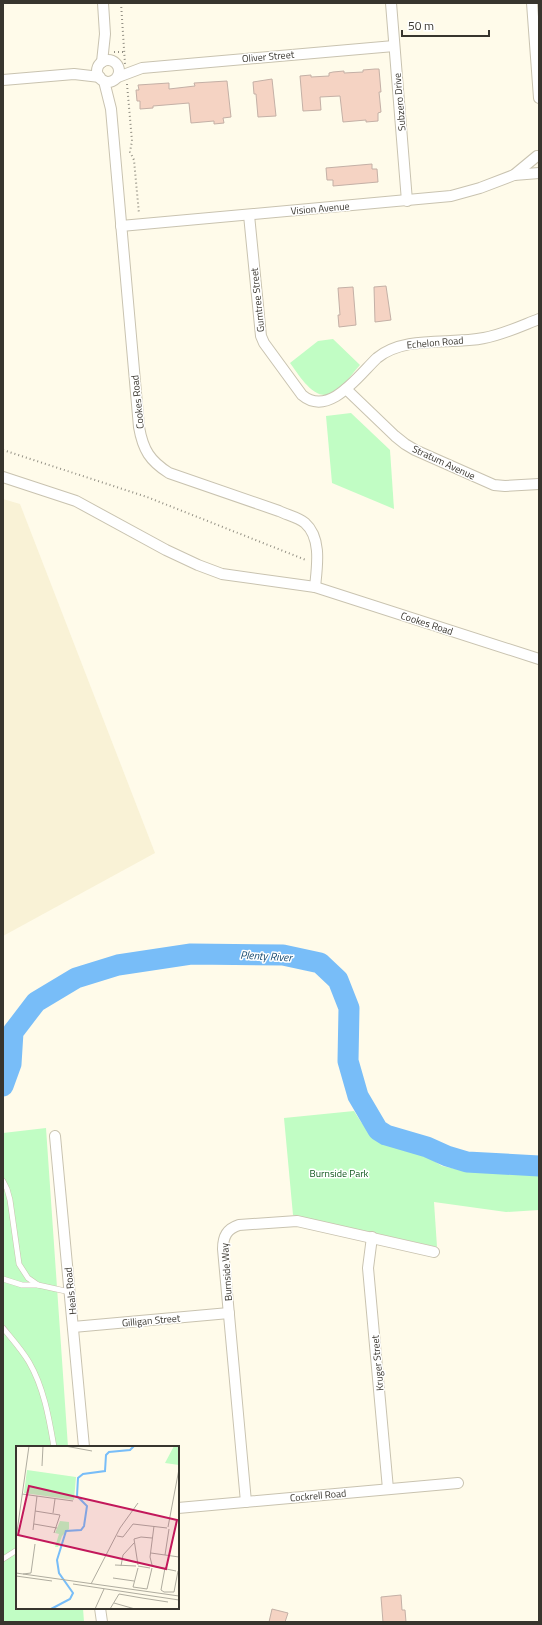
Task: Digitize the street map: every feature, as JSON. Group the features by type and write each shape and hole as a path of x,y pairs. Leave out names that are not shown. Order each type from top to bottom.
{"street":[{"path":"102,3 105,34 101,64 98,72 102,79"},
{"name":"Subzero Drive","path":"391,3 407,201"},
{"path":"532,3 536,14 539,98"},
{"path":"105,34 119,67"},
{"name":"Oliver Street","path":"119,67 142,68 394,46"},
{"path":"74,74 109,60 119,67"},
{"path":"3,80 74,74 110,82 119,67"},
{"name":"Cookes Road","path":"111,109 119,67"},
{"name":"Cookes Road","path":"102,79 111,109 139,427 145,450 156,463 169,473 279,511 304,523 313,535 317,564 315,587"},
{"path":"538,154 537,161 539,168"},
{"name":"Vision Avenue","path":"514,175 538,154"},
{"name":"Vision Avenue","path":"121,226 407,201 465,193 514,175 539,173"},
{"name":"Gumtree Street","path":"249,215 259,328 264,343 302,396 307,400 325,401"},
{"name":"Echelon Road","path":"325,401 337,397 377,358 393,348 404,345 483,338 539,320"},
{"name":"Stratum Avenue","path":"346,389 395,436 415,450 494,485 505,486 539,484"},
{"name":"Cookes Road","path":"3,477 76,501 166,550 222,574 315,587 539,659"},
{"name":"Heals Road","path":"55,1136 84,1446"},
{"name":"Burnside Way","path":"246,1502 223,1243 226,1233 239,1225 297,1220 434,1252"},
{"name":"Kruger Street","path":"372,1237 368,1268 388,1489"},
{"name":"Gilligan Street","path":"73,1327 229,1313"},
{"name":"Cockrell Road","path":"179,1508 458,1483"},
{"path":"100,1609 102,1622"}],"lane":[{"path":"3,1181 10,1200 19,1264 28,1278 38,1285"},
{"path":"3,1279 22,1285 38,1285 70,1292"},
{"path":"3,1328 28,1361 37,1377 44,1399 54,1446"},
{"path":"3,1559 16,1551"}],"path":[{"path":"121,3 125,52 119,67 132,141 130,152 134,160 140,224"},
{"path":"119,67 125,52"},
{"path":"3,450 147,496 317,564"}],"shaded area":[{"path":"3,499 20,504 155,853 3,936"}],"green space":[{"path":"333,339 360,365 344,384 333,393 326,395 320,394 308,386 290,363 318,341"},
{"path":"351,413 390,450 394,509 332,483 326,416"},
{"name":"Burnside Park","path":"354,1111 361,1122 375,1138 416,1150 442,1166 465,1171 520,1175 539,1170 539,1210 506,1212 434,1202 437,1247 293,1215 284,1118"},
{"path":"46,1128 68,1446 16,1446 16,1609 83,1609 84,1622 3,1622 3,1133"}],"building":[{"path":"379,69 381,112 378,113 378,121 366,122 366,120 343,122 340,96 320,97 321,110 303,111 300,76 329,76 329,73 333,72 363,72 363,70"},
{"path":"272,79 276,116 258,117 256,94 254,94 253,82"},
{"path":"227,81 231,117 223,118 224,123 214,124 214,121 191,123 189,103 153,106 153,108 140,109 140,101 137,101 136,90 139,90 138,85 169,83 169,89 195,86 194,83"},
{"path":"372,164 372,169 377,169 378,182 333,186 333,180 327,180 326,168"},
{"path":"386,286 391,320 375,322 374,287"},
{"path":"353,287 356,325 339,327 338,315 340,315 338,288"},
{"path":"401,1595 402,1610 405,1610 406,1622 383,1622 381,1597"},
{"path":"272,1609 288,1613 285,1622 269,1622"}],"waterway":[{"name":"Plenty River","path":"3,1086 11,1064 13,1032 36,1002 76,978 118,965 191,954 283,955 320,963 338,980 349,1008 348,1061 358,1096 378,1130 386,1135 427,1147 447,1156 467,1162 539,1166"}]}
